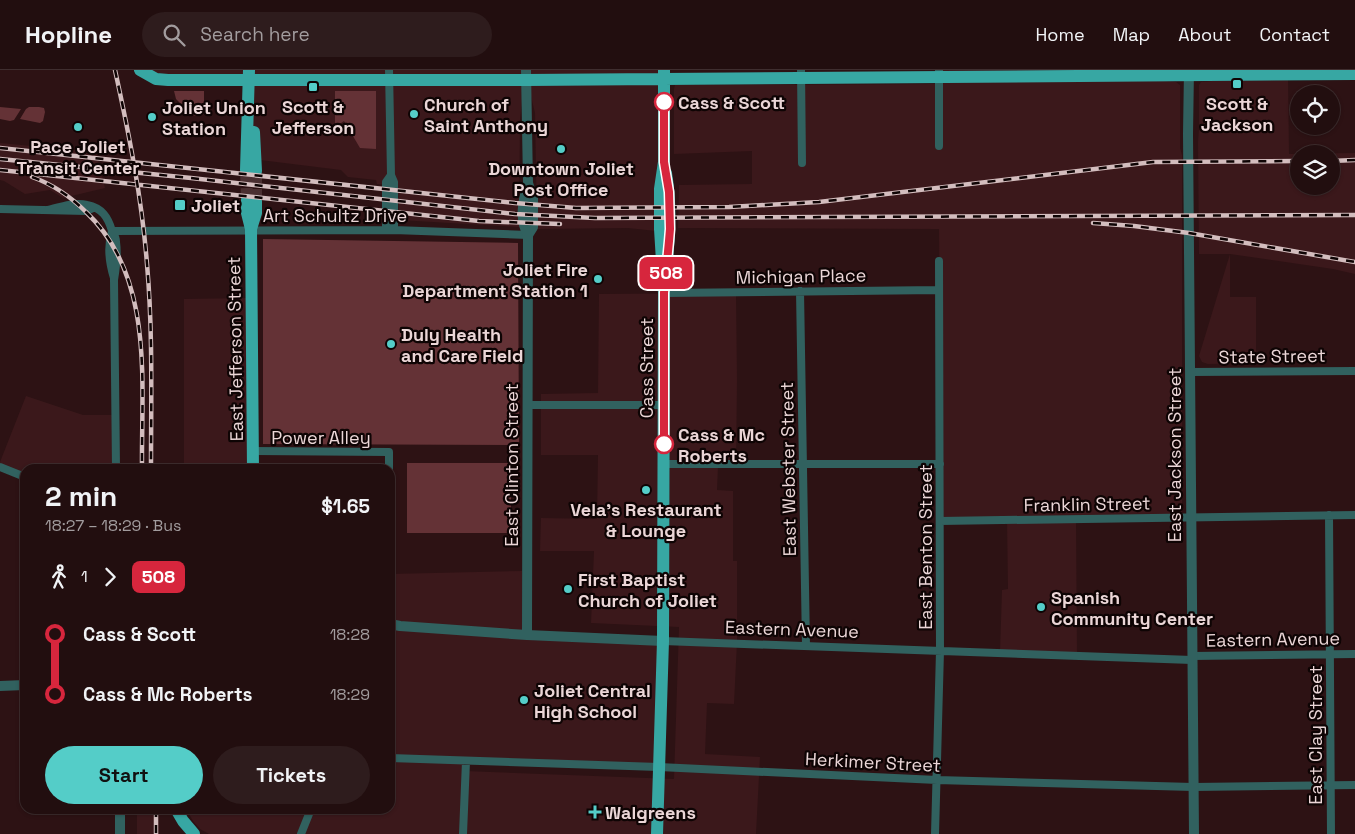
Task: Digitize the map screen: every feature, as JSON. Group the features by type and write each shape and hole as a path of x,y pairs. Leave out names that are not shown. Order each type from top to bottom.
{"main road":[{"path":"144,72 156,79 168,80 249,75 1189,72 1326,72 1355,74"},
{"name":"Cass Street","path":"657,834 664,640 664,293 660,189 664,162 664,74"},
{"path":"249,75 251,170"},
{"name":"East Jefferson Street","path":"252,201 256,213 251,229 254,464"},
{"path":"178,814 182,821 194,834"}],"street":[{"name":"East Jackson Street","path":"1189,72 1194,834"},
{"path":"801,74 802,163"},
{"path":"939,74 939,146"},
{"path":"389,75 390,175 386,182 390,230"},
{"name":"East Clinton Street","path":"526,75 528,183 533,198 533,227 528,235 527,635"},
{"path":"0,209 48,210 70,205 87,205 102,211 110,223 112,231 109,241 110,264 114,280 116,464"},
{"name":"Art Schultz Drive","path":"112,231 390,230 528,235"},
{"name":"East Benton Street","path":"935,834 940,651 939,261"},
{"name":"Michigan Place","path":"664,293 939,290"},
{"name":"East Webster Street","path":"800,291 806,646"},
{"name":"State Street","path":"1190,372 1355,371"},
{"path":"528,405 664,405"},
{"name":"Power Alley","path":"253,451 389,452 389,464"},
{"path":"664,464 940,464"},
{"path":"0,467 20,475"},
{"name":"East Clay Street","path":"1329,515 1331,834"},
{"name":"Franklin Street","path":"940,521 1355,515"},
{"name":"Eastern Avenue","path":"395,625 527,635 940,651 1192,658 1355,654"},
{"path":"0,686 20,685"},
{"name":"Herkimer Street","path":"395,758 659,767 937,780 1193,787 1355,785"},
{"path":"463,834 466,761"},
{"path":"120,814 120,834"},
{"path":"300,834 309,814"}],"shaded area":[{"path":"142,70 249,70 249,79 168,79"},
{"path":"251,70 524,70 520,120 519,227 399,220 398,186 377,184 376,180 348,177 341,170 252,159"},
{"path":"527,70 663,70 663,78 527,79"},
{"path":"936,70 1186,70 1119,77 1176,82 1180,85 1180,148 1182,155 1182,518 1076,518 1077,655 1000,652 1002,590 1008,589 1007,519 942,519 939,229 678,228 679,185 752,184 752,151 674,154 675,85 936,84"},
{"path":"1257,77 1288,77 1290,195 1340,195 1340,153 1355,153 1355,274 1230,254 1199,254 1198,142 1199,85 1201,82"},
{"path":"527,80 663,80 656,231 628,228 537,229 535,113"},
{"path":"174,91 204,91 203,115 192,115 176,99"},
{"path":"335,91 376,91 376,149 360,148 344,121 335,127"},
{"path":"0,107 21,109 14,120 10,121 0,119"},
{"path":"29,107 44,108 43,121 40,123 20,119"},
{"path":"0,143 96,152 105,188 63,198 50,190 25,194 0,180"},
{"name":"Duly Health and Care Field","path":"263,239 518,243 519,445 263,444"},
{"path":"1230,254 1230,297 1256,297 1256,363 1208,364 1202,362 1199,356"},
{"path":"736,293 736,467 718,467 717,490 733,491 733,561 737,561 737,642 734,704 707,703 705,754 760,757 756,834 209,834 200,829 189,814 395,814 395,627 660,643 657,765 464,758 464,771 674,779 679,627 591,623 594,551 540,551 541,518 597,519 598,455 541,455 541,394 598,393 599,294"},
{"path":"250,298 252,464 184,464 184,299"},
{"path":"26,396 83,415 114,415 115,464 20,464 20,476 0,469 0,462"},
{"path":"407,463 511,463 511,533 407,533"},
{"path":"522,571 523,633 395,622 395,574"},
{"path":"137,814 158,814 159,834 137,834"}],"tunnel":[{"path":"246,170 247,200"},
{"path":"256,171 256,201"}],"railway":[{"path":"115,70 142,215 147,264 151,341 151,464"},
{"path":"0,148 576,208 729,207 819,202 1153,162 1290,161"},
{"path":"0,159 515,214 595,218 1355,215"},
{"path":"1340,161 1355,160"},
{"path":"0,170 479,221 560,224"},
{"path":"32,177 47,183 61,192 86,212 108,238 124,267 134,299 140,333 143,402 142,464"},
{"path":"1093,223 1189,233 1355,262"},
{"path":"156,814 156,834"}],"bus line":[{"name":"508","path":"664,102 664,162 669,192 670,229 664,293 664,444"}],"place":[{"name":"Scott & Jackson","path":"1237,84"},
{"name":"Scott & Jefferson","path":"313,87"},
{"name":"Cass & Scott","path":"664,102"},
{"name":"Church of Saint Anthony","path":"414,114"},
{"name":"Joliet Union Station","path":"152,117"},
{"name":"Pace Joliet Transit Center","path":"78,127"},
{"name":"Downtown Joliet Post Office","path":"561,149"},
{"name":"Joliet","path":"180,205"},
{"name":"Joliet Fire Department Station 1","path":"598,279"},
{"name":"Duly Health and Care Field","path":"391,344"},
{"name":"Cass & Mc Roberts","path":"664,444"},
{"name":"Vela’s Restaurant & Lounge","path":"646,490"},
{"name":"First Baptist Church of Joliet","path":"568,589"},
{"name":"Spanish Community Center","path":"1041,607"},
{"name":"Joliet Central High School","path":"524,700"},
{"name":"Walgreens","path":"595,812"}]}
